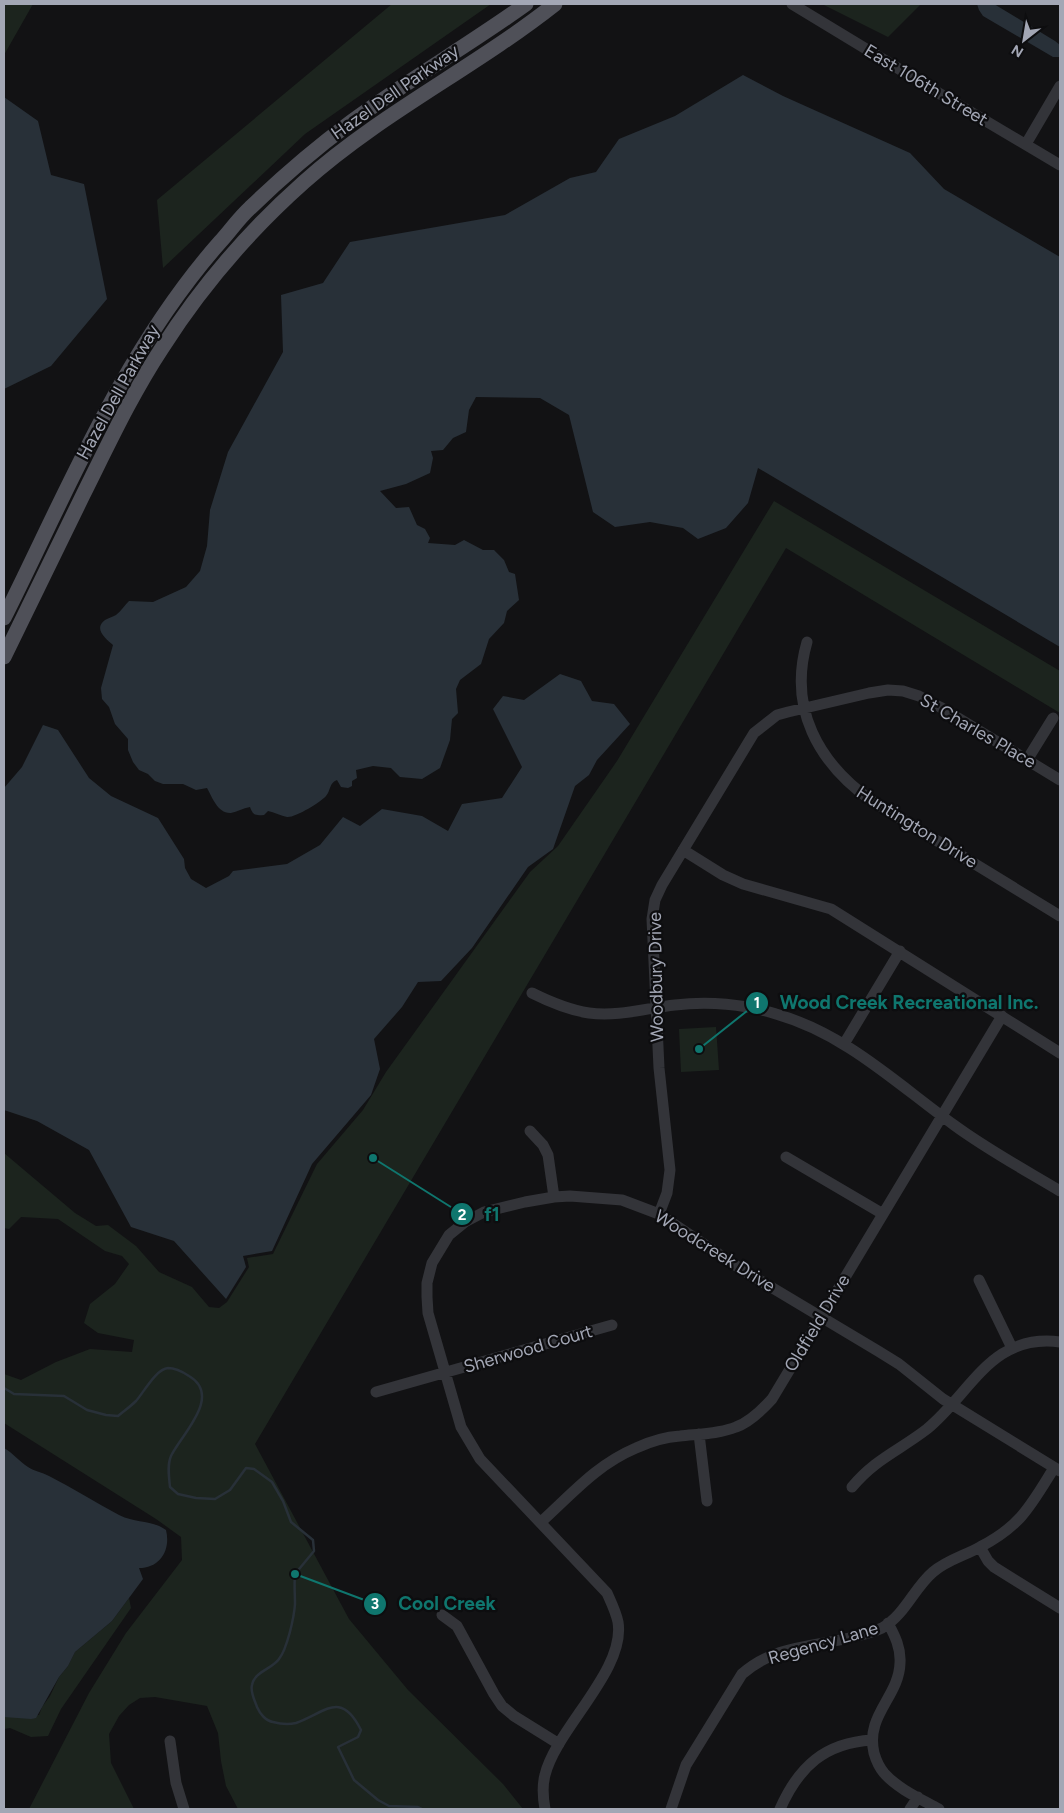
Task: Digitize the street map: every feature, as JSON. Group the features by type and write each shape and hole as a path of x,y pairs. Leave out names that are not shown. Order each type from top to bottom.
{"main road":[{"name":"Hazel Dell Parkway","path":"4,618 123,378 170,304 213,250 248,209 326,141 372,107 526,4"},
{"name":"Hazel Dell Parkway","path":"4,657 141,381 201,292 249,235 302,183 346,147 555,4"}],"street":[{"name":"East 106th Street","path":"792,4 1060,165"},
{"path":"1026,144 1060,86"},
{"name":"Huntington Drive","path":"807,642 801,668 801,690 805,708 810,728 819,746 837,771 858,792 1060,916"},
{"name":"St Charles Place","path":"805,708 878,691 903,691 919,696 940,707 1060,780"},
{"name":"Woodbury Drive","path":"659,1214 667,1193 670,1170 668,1139 660,1085 653,909 662,885 754,733 777,716 805,708"},
{"path":"1027,760 1053,718"},
{"path":"683,850 708,866 743,884 831,909 1060,1053"},
{"path":"844,1044 900,951"},
{"path":"532,993 566,1008 588,1013 616,1014 696,1004 750,1007 776,1013 801,1022 844,1044 976,1141 1060,1191"},
{"name":"Oldfield Drive","path":"541,1522 584,1480 621,1454 660,1440 736,1427 752,1418 772,1399 1002,1016"},
{"path":"530,1131 543,1145 548,1155 554,1197"},
{"path":"786,1157 883,1214"},
{"name":"Woodcreek Drive","path":"545,1809 543,1799 544,1775 559,1744 607,1668 614,1652 618,1623 607,1593 486,1465 461,1427 428,1313 427,1297 432,1263 449,1235 465,1222 484,1212 554,1197 592,1197 622,1200 659,1214 741,1269 899,1364 951,1404 1057,1469"},
{"path":"978,1280 1012,1348"},
{"name":"Sherwood Court","path":"376,1392 612,1326"},
{"path":"852,1487 866,1470 928,1428 980,1371 997,1356 1024,1343 1037,1341 1060,1342"},
{"path":"699,1434 707,1501"},
{"name":"Regency Lane","path":"671,1809 686,1765 742,1674 772,1654 858,1636 882,1628 903,1609 924,1581 938,1568 948,1561 980,1548 1010,1529 1023,1517 1057,1469"},
{"path":"980,1548 994,1567 1060,1608"},
{"path":"442,1615 457,1626 502,1706 518,1720 559,1744"},
{"path":"888,1623 898,1646 900,1670 898,1678 873,1727 872,1740 875,1758 884,1772 898,1785 939,1809"},
{"path":"780,1809 805,1769 817,1758 841,1745 872,1740"},
{"path":"170,1741 176,1783 184,1809"},
{"path":"910,1809 918,1797"}],"shaded area":[{"path":"4,4 33,4 4,55"},
{"path":"392,4 491,4 305,134 163,268 157,200"},
{"path":"822,4 921,4 888,37"},
{"path":"977,4 994,4 1055,41 1060,45 1060,57 1053,57 983,16"},
{"path":"743,75 783,96 910,153 944,189 1060,257 1060,647 758,468 748,503 726,528 698,539 683,528 650,522 615,527 593,512 569,415 540,398 476,397 469,410 466,432 453,438 443,450 431,451 433,458 430,473 406,484 380,491 396,508 409,507 417,525 425,529 430,538 428,543 455,545 464,540 483,550 494,550 504,560 509,572 515,574 519,600 507,611 504,623 489,639 481,664 460,680 456,689 458,713 452,719 450,740 440,768 422,779 400,777 391,768 373,766 356,770 357,778 352,781 352,786 348,788 341,787 337,780 333,783 328,794 319,802 291,817 268,811 264,815 256,815 250,807 226,813 219,808 207,788 196,790 183,784 163,784 139,770 128,750 128,739 115,724 109,707 102,699 101,688 113,645 102,634 100,627 105,620 116,615 129,601 153,602 186,587 200,571 207,546 210,510 228,452 283,352 281,295 323,283 350,242 505,215 570,178 596,172 619,139 675,116"},
{"path":"4,97 38,121 51,175 84,184 107,299 51,366 4,389"},
{"path":"774,501 1060,671 1060,713 786,548 255,1444 349,1619 408,1690 503,1784 523,1809 238,1809 226,1786 218,1733 207,1706 155,1697 140,1698 129,1705 119,1716 109,1734 111,1763 134,1809 29,1809 89,1693 126,1633 182,1560 181,1537 156,1519 4,1423 4,1374 21,1380 56,1362 90,1349 132,1352 134,1340 98,1333 84,1323 90,1304 115,1284 129,1264 122,1256 105,1251 58,1219 21,1217 9,1229 4,1228 4,1153 75,1213 96,1226 108,1225 136,1246 159,1272 192,1287 209,1307 219,1308 227,1302 249,1267 247,1258 273,1254 317,1164 363,1110 386,1072 530,872 558,846 617,761"},
{"path":"560,674 581,681 592,701 614,704 630,724 597,760 589,775 575,786 553,849 528,867 472,948 441,981 418,982 402,1007 374,1039 380,1069 371,1095 312,1164 272,1251 243,1256 246,1267 226,1299 174,1241 131,1227 89,1150 37,1121 4,1110 4,788 22,767 43,725 58,730 89,778 111,796 158,818 184,859 185,868 191,879 206,888 229,876 233,871 287,864 320,845 343,817 360,826 382,809 422,816 448,831 462,804 502,798 522,767 493,709 503,696 524,700"},
{"path":"716,1027 719,1070 681,1072 679,1029"},
{"path":"4,1448 30,1468 58,1481 119,1515 166,1530 167,1537 167,1544 162,1556 153,1565 139,1568 143,1579 112,1621 75,1652 36,1718 31,1719 4,1717"},
{"path":"129,1598 131,1608 61,1709 48,1736 31,1737 10,1728 4,1729 4,1717 39,1715 75,1652 112,1621"}],"waterway":[{"path":"4,1388 14,1394 64,1396 87,1410 118,1416 136,1401 159,1372 164,1369 179,1370 198,1384 202,1394 201,1405 197,1416 171,1456 169,1467 170,1487 178,1494 196,1498 215,1499 230,1490 246,1468 254,1469 272,1482 283,1501 291,1522 313,1540 314,1551 295,1574 295,1604 290,1633 285,1648 279,1659 253,1681 252,1693 258,1710 270,1721 287,1724 296,1723 332,1707 340,1707 347,1710 361,1730 358,1737 338,1747 354,1780 378,1800 389,1806 418,1807 422,1809"}],"place":[{"name":"Wood Creek Recreational Inc.","path":"699,1049"},
{"name":"f1","path":"373,1158"},
{"name":"Cool Creek","path":"295,1574"}]}
